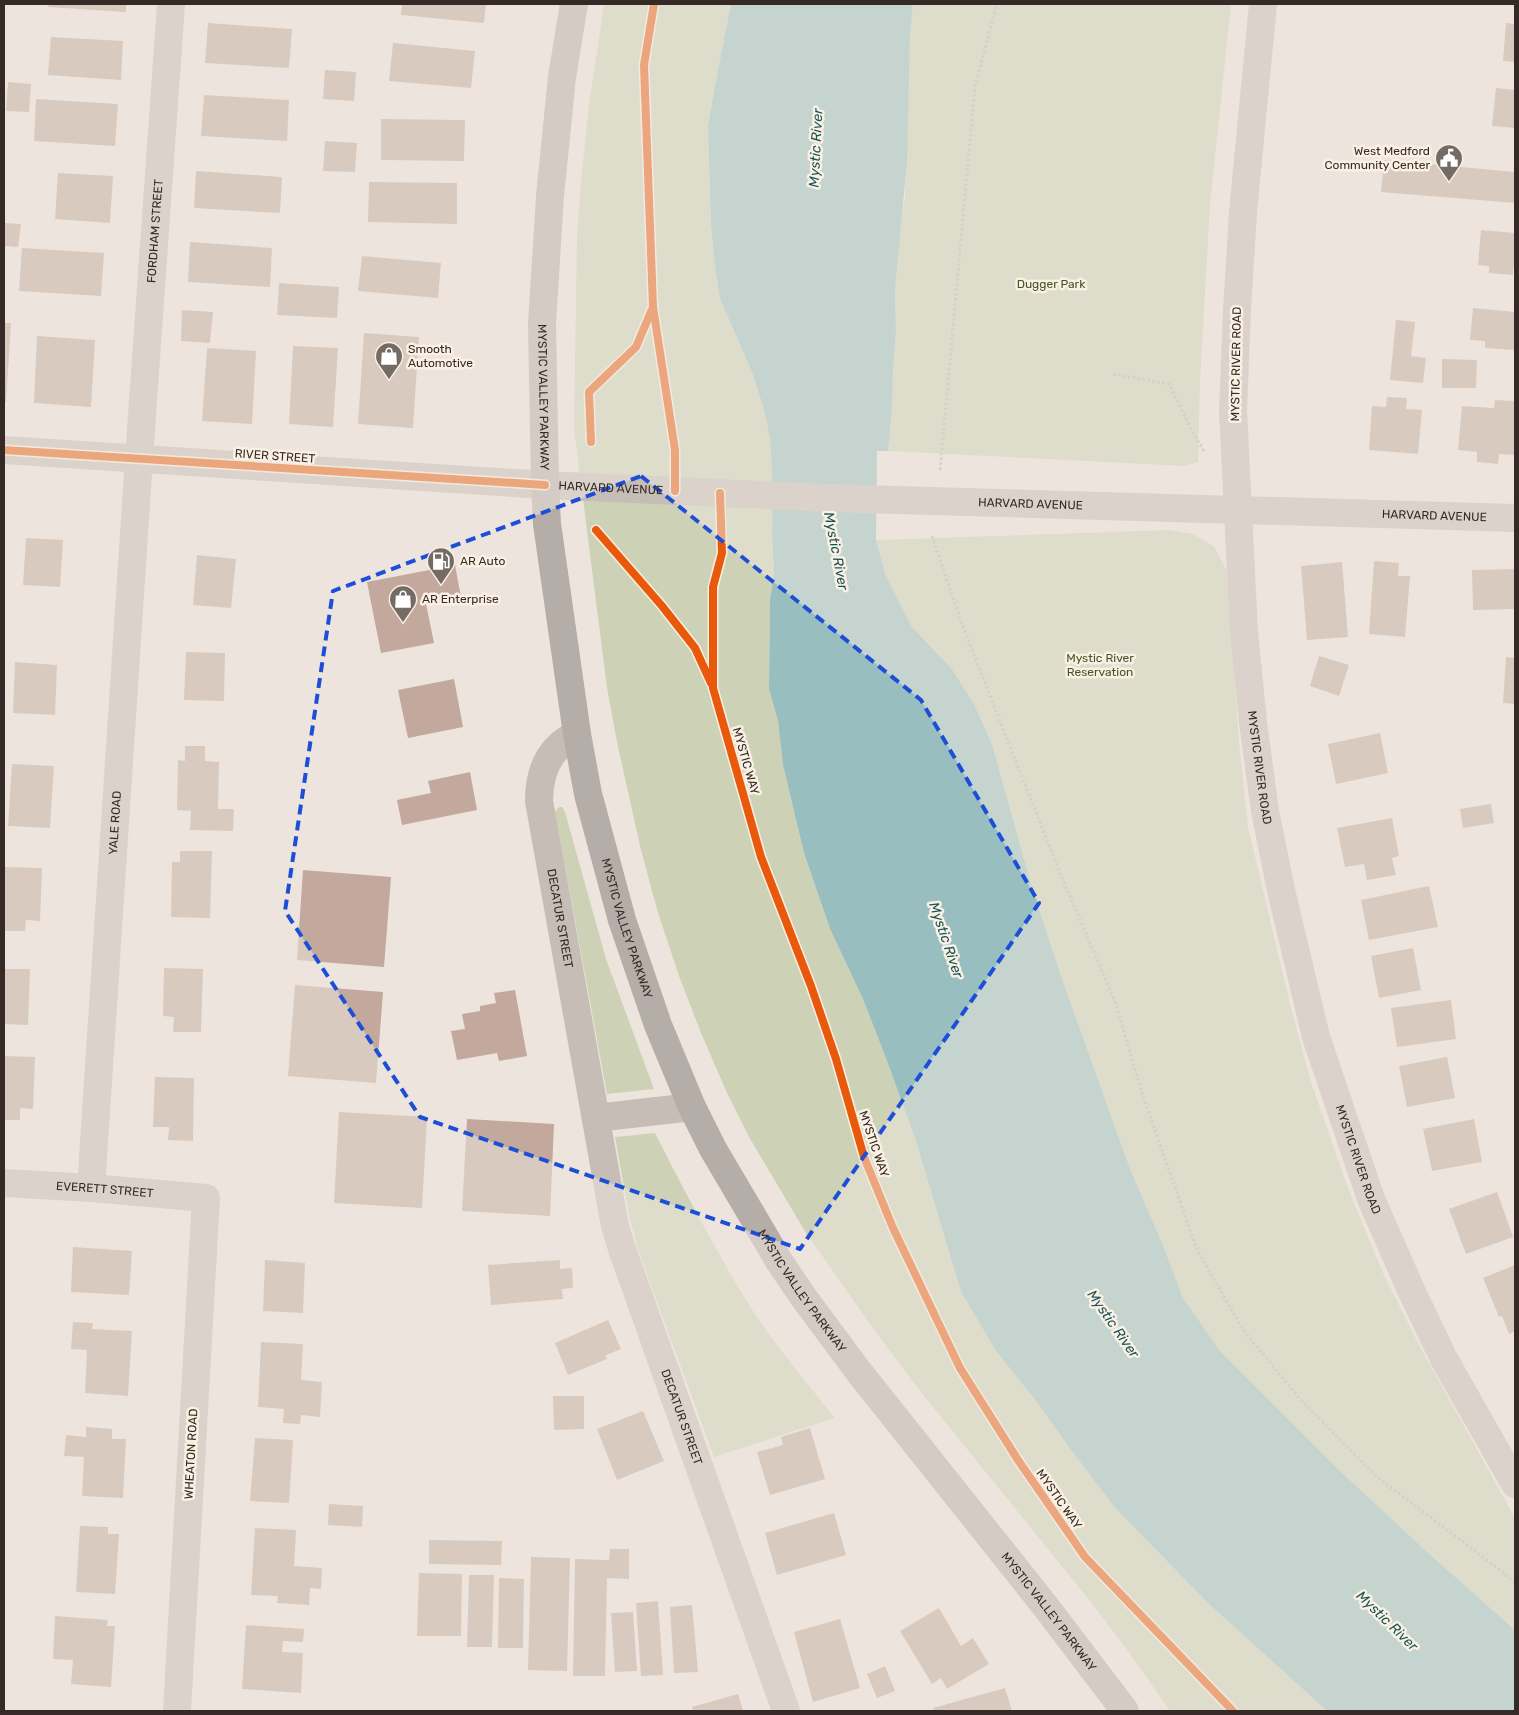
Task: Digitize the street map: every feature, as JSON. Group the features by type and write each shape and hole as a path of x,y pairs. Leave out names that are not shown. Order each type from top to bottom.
{"main road":[{"name":"MYSTIC VALLEY PARKWAY","path":"574,4 562,77 551,187 542,323 545,486 547,524 577,734 588,794 622,920 658,1025 692,1107 713,1149 757,1225 809,1305 881,1402 1046,1607 1125,1711"}],"street":[{"name":"FORDHAM STREET","path":"139,458 171,4"},
{"name":"MYSTIC RIVER ROAD","path":"1263,4 1243,212 1233,410 1244,632 1253,722 1265,811 1281,890 1316,1037 1371,1199 1444,1359 1515,1484"},
{"name":"RIVER STREET","path":"4,450 545,486"},
{"name":"YALE ROAD","path":"91,1188 139,458"},
{"name":"HARVARD AVENUE","path":"545,486 937,501 1515,518"},
{"name":"DECATUR STREET","path":"577,734 556,748 544,766 539,801 618,1238 786,1711"},
{"path":"596,1118 692,1107"},
{"name":"EVERETT STREET","path":"4,1183 206,1198"},
{"name":"WHEATON ROAD","path":"177,1711 206,1198"}],"path":[{"path":"937,501 975,86 997,4"},
{"path":"1113,374 1169,384 1206,455"},
{"path":"932,536 962,624 993,704 1060,873 1116,1004 1142,1093 1197,1250 1244,1331 1301,1400 1377,1477 1515,1583"}],"highlighted area":[{"path":"641,476 921,700 1039,903 800,1249 420,1117 285,911 333,591"}],"green space":[{"path":"604,4 731,4 708,126 711,225 720,299 752,372 765,413 770,440 774,574 770,600 769,689 778,721 783,765 804,853 830,929 863,999 916,1141 961,1292 996,1351 1036,1401 1116,1509 1209,1604 1327,1711 1170,1711 1090,1601 920,1391 877,1334 806,1233 749,1137 727,1093 701,1033 658,913 641,850 617,742 607,688 574,428 577,234 589,105"},
{"name":"Dugger Park","path":"913,4 1231,4 1210,205 1200,381 1198,462 1184,466 888,451 896,331 895,289 898,242 905,197 910,36"},
{"name":"Mystic River Reservation","path":"1169,530 1193,534 1214,546 1227,571 1239,741 1248,827 1290,1004 1310,1079 1348,1188 1383,1273 1420,1347 1515,1518 1515,1630 1337,1468 1221,1352 1183,1298 1130,1169 1061,976 1031,884 992,744 974,704 952,669 912,627 886,576 876,540"},
{"path":"559,807 562,807 565,812 606,959 654,1089 607,1094 555,812"},
{"path":"655,1133 711,1240 748,1303 779,1347 835,1418 714,1457 637,1247 629,1215 615,1137"}],"water":[{"name":"Mystic River","path":"731,4 913,4 910,36 907,162 895,289 896,331 892,410 888,451 877,451 876,540 886,576 912,627 952,669 974,704 992,744 1031,884 1061,976 1130,1169 1183,1298 1221,1352 1337,1468 1515,1630 1515,1711 1327,1711 1209,1604 1116,1509 1036,1401 996,1351 961,1292 916,1141 863,999 830,929 804,853 783,765 778,721 769,689 770,600 774,574 770,440 765,413 752,372 720,299 711,225 708,126"}],"building":[{"path":"49,4 126,4 126,12 48,7"},
{"path":"402,4 486,4 484,23 401,15"},
{"path":"208,23 292,29 289,68 205,63"},
{"path":"1506,23 1515,24 1515,62 1503,61"},
{"path":"51,37 123,41 121,80 48,75"},
{"path":"393,43 475,51 471,88 389,81"},
{"path":"325,70 356,72 354,101 323,99"},
{"path":"8,82 31,84 29,112 6,111"},
{"path":"1496,88 1515,90 1515,128 1492,126"},
{"path":"204,95 289,100 287,141 201,136"},
{"path":"36,99 118,104 115,146 34,141"},
{"path":"381,119 465,120 464,161 381,160"},
{"path":"325,141 357,143 355,172 323,171"},
{"name":"West Medford Community Center","path":"1384,160 1515,172 1515,203 1381,192"},
{"path":"196,171 282,177 280,213 194,208"},
{"path":"58,173 113,176 110,223 55,219"},
{"path":"369,182 457,183 457,224 368,222"},
{"path":"4,223 21,224 18,247 4,246"},
{"path":"1481,230 1515,233 1515,268 1513,268 1513,275 1489,273 1489,266 1478,265"},
{"path":"190,242 272,248 270,287 188,282"},
{"path":"22,248 104,253 101,296 19,291"},
{"path":"362,256 441,263 438,298 358,291"},
{"path":"279,283 339,287 337,318 277,315"},
{"path":"1473,308 1515,312 1515,350 1485,348 1485,341 1470,340"},
{"path":"182,310 213,312 210,343 181,341"},
{"path":"1396,320 1415,322 1411,356 1426,358 1423,383 1390,380"},
{"path":"4,323 11,323 6,402 4,402"},
{"name":"Smooth Automotive","path":"364,333 419,337 413,428 358,424"},
{"path":"37,336 95,340 91,407 34,403"},
{"path":"293,346 338,348 333,427 289,424"},
{"path":"207,348 256,351 252,424 202,421"},
{"path":"1442,359 1477,360 1476,388 1442,388"},
{"path":"1387,397 1407,398 1406,409 1422,410 1418,454 1369,450 1372,406 1386,407"},
{"path":"1495,400 1515,401 1515,455 1499,454 1498,464 1477,462 1477,452 1458,450 1462,406 1494,408"},
{"path":"26,538 63,540 60,587 23,585"},
{"path":"197,555 236,559 231,608 193,605"},
{"path":"1374,561 1399,563 1398,576 1410,576 1405,637 1369,634"},
{"path":"1342,562 1348,637 1307,640 1301,566"},
{"name":"AR Enterprise","path":"455,565 461,597 426,604 434,643 381,653 367,582"},
{"path":"1515,569 1515,609 1473,610 1472,570"},
{"path":"186,652 225,653 224,701 184,700"},
{"path":"1319,656 1349,665 1339,696 1310,686"},
{"path":"1506,657 1515,658 1515,704 1503,703"},
{"path":"15,662 57,665 55,715 13,713"},
{"path":"454,679 463,727 408,738 398,690"},
{"path":"1380,733 1388,773 1336,784 1328,744"},
{"path":"185,746 205,746 205,761 219,762 218,809 234,809 233,831 190,830 191,811 177,810 178,760 185,761"},
{"path":"12,764 54,766 50,828 8,826"},
{"path":"470,772 477,810 402,825 397,800 431,793 428,781"},
{"path":"1491,804 1494,823 1463,828 1460,809"},
{"path":"1392,818 1399,856 1392,858 1396,875 1367,880 1364,864 1345,867 1337,828"},
{"path":"180,851 212,851 210,918 171,917 172,862 180,862"},
{"path":"4,867 42,868 40,921 26,920 25,931 4,931"},
{"path":"303,870 391,877 384,967 297,960"},
{"path":"1429,886 1438,927 1369,940 1361,900"},
{"path":"1413,948 1421,990 1379,998 1371,956"},
{"path":"164,968 203,969 201,1032 173,1032 174,1017 163,1016"},
{"path":"4,969 30,969 28,1025 4,1024"},
{"path":"295,985 383,992 376,1083 288,1076"},
{"path":"515,990 527,1056 499,1061 497,1053 457,1060 451,1031 465,1029 462,1014 480,1011 480,1006 496,1003 494,993"},
{"path":"1451,1000 1456,1039 1397,1047 1391,1008"},
{"path":"4,1056 35,1057 33,1109 20,1108 20,1120 4,1120"},
{"path":"1447,1057 1455,1098 1407,1107 1399,1066"},
{"path":"155,1077 194,1078 193,1141 168,1140 169,1127 153,1127"},
{"path":"339,1112 427,1117 422,1208 334,1203"},
{"path":"467,1119 554,1124 550,1216 462,1211"},
{"path":"1474,1119 1482,1162 1432,1171 1423,1129"},
{"path":"1497,1192 1513,1237 1466,1254 1449,1209"},
{"path":"73,1247 132,1251 129,1295 71,1292"},
{"path":"265,1260 305,1263 303,1313 263,1311"},
{"path":"560,1260 560,1269 572,1268 573,1288 562,1289 563,1299 491,1305 488,1265"},
{"path":"1515,1265 1515,1331 1509,1334 1502,1316 1499,1317 1483,1278"},
{"path":"608,1320 621,1349 606,1355 607,1359 568,1375 555,1343"},
{"path":"73,1322 93,1323 92,1329 132,1331 128,1396 85,1393 87,1350 71,1349"},
{"path":"261,1342 303,1344 301,1380 322,1382 320,1417 301,1415 300,1424 283,1423 284,1409 258,1407"},
{"path":"553,1396 584,1396 584,1429 554,1430"},
{"path":"643,1411 664,1461 617,1480 597,1429"},
{"path":"86,1427 112,1429 112,1439 126,1439 123,1498 82,1496 84,1457 64,1456 66,1435 86,1437"},
{"path":"810,1428 825,1479 770,1495 757,1452 783,1445 781,1437"},
{"path":"255,1438 293,1440 289,1503 250,1501"},
{"path":"329,1504 363,1506 362,1527 328,1525"},
{"path":"834,1513 846,1555 777,1575 765,1533"},
{"path":"80,1526 108,1527 108,1534 119,1534 115,1594 76,1592"},
{"path":"255,1528 296,1530 294,1566 322,1568 321,1589 310,1588 309,1605 277,1603 278,1596 251,1595"},
{"path":"429,1540 502,1541 501,1565 429,1564"},
{"path":"610,1549 629,1549 629,1579 607,1578 605,1676 573,1676 575,1559 609,1560"},
{"path":"531,1557 570,1558 567,1671 528,1670"},
{"path":"419,1573 462,1574 461,1636 417,1636"},
{"path":"469,1575 494,1575 492,1647 467,1647"},
{"path":"499,1578 524,1579 523,1648 498,1648"},
{"path":"658,1601 663,1675 641,1676 636,1603"},
{"path":"692,1605 698,1672 674,1673 670,1607"},
{"path":"939,1608 961,1646 973,1638 989,1664 947,1689 941,1678 932,1684 900,1631"},
{"path":"633,1612 637,1671 615,1672 611,1613"},
{"path":"55,1616 108,1620 107,1626 115,1626 111,1687 71,1684 73,1660 53,1659"},
{"path":"840,1619 860,1688 813,1702 794,1632"},
{"path":"246,1625 304,1629 303,1642 283,1641 282,1652 303,1653 301,1693 242,1689"},
{"path":"885,1666 895,1691 877,1698 867,1674"},
{"path":"1005,1688 1012,1711 934,1711 933,1708"},
{"path":"738,1694 743,1711 693,1711 692,1707"}],"cycle path":[{"path":"591,442 589,392 636,347 653,307 644,65 654,4"},
{"path":"653,307 675,450 675,491"},
{"path":"4,450 545,485"},
{"name":"MYSTIC WAY","path":"720,493 722,553 713,587 713,688 761,857 811,986 836,1059 864,1157 893,1228 960,1368 1018,1460 1085,1557 1233,1711"},
{"path":"596,530 662,606 695,648 711,683"}],"place":[{"name":"West Medford Community Center","path":"1449,182"},
{"name":"Smooth Automotive","path":"389,380"},
{"name":"AR Auto","path":"441,585"},
{"name":"AR Enterprise","path":"403,623"}]}
